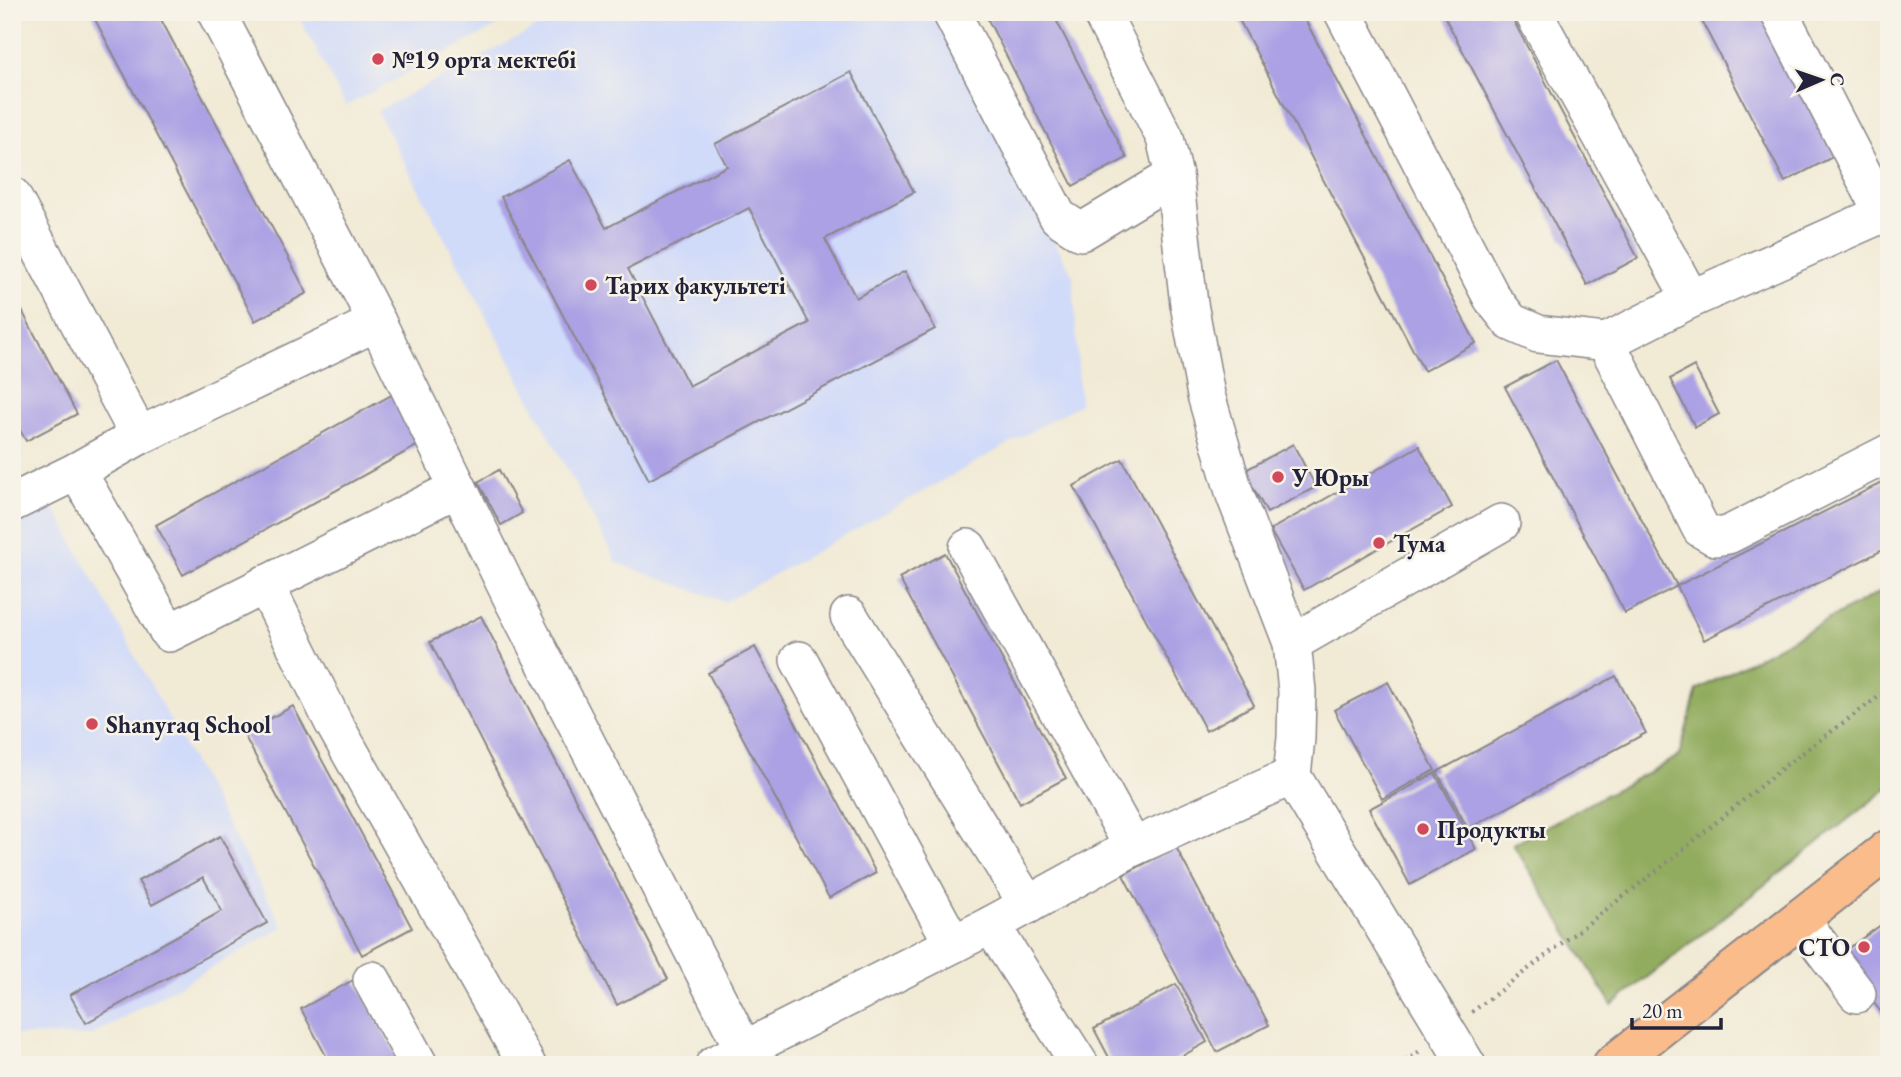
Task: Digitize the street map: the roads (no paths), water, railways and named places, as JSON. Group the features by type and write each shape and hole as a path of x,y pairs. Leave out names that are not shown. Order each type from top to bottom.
{"main road":[{"path":"1612,1065 1889,849"}],"lane":[{"path":"216,12 377,322 519,612 729,1057 990,925 1133,847 1292,776"},
{"path":"951,12 1058,217 1081,232 1174,176"},
{"path":"1101,12 1165,138 1174,176 1189,304 1206,395 1235,495 1292,643 1297,691 1292,776 1467,1065"},
{"path":"1343,12 1492,298 1511,322 1538,334 1606,342 1691,299 1886,212 1779,12"},
{"path":"1533,12 1691,299"},
{"path":"12,197 139,436"},
{"path":"12,503 139,436 377,322"},
{"path":"1606,342 1701,529 1714,537 1728,535 1889,453"},
{"path":"77,471 169,632 458,488"},
{"path":"1292,643 1501,523"},
{"path":"968,548 1133,847"},
{"path":"265,584 333,722 527,1065"},
{"path":"849,616 1028,905"},
{"path":"799,660 953,944"},
{"path":"1800,919 1857,994"},
{"path":"990,925 1080,1065"},
{"path":"372,980 419,1065"}],"place":[{"name":"№19 орта мектебі","path":"378,59"},
{"name":"Тарих факультеті","path":"591,285"},
{"name":"У Юры","path":"1278,477"},
{"name":"Тума","path":"1379,543"},
{"name":"Shanyraq School","path":"92,724"},
{"name":"Продукты","path":"1423,829"},
{"name":"СТО","path":"1864,947"}]}
